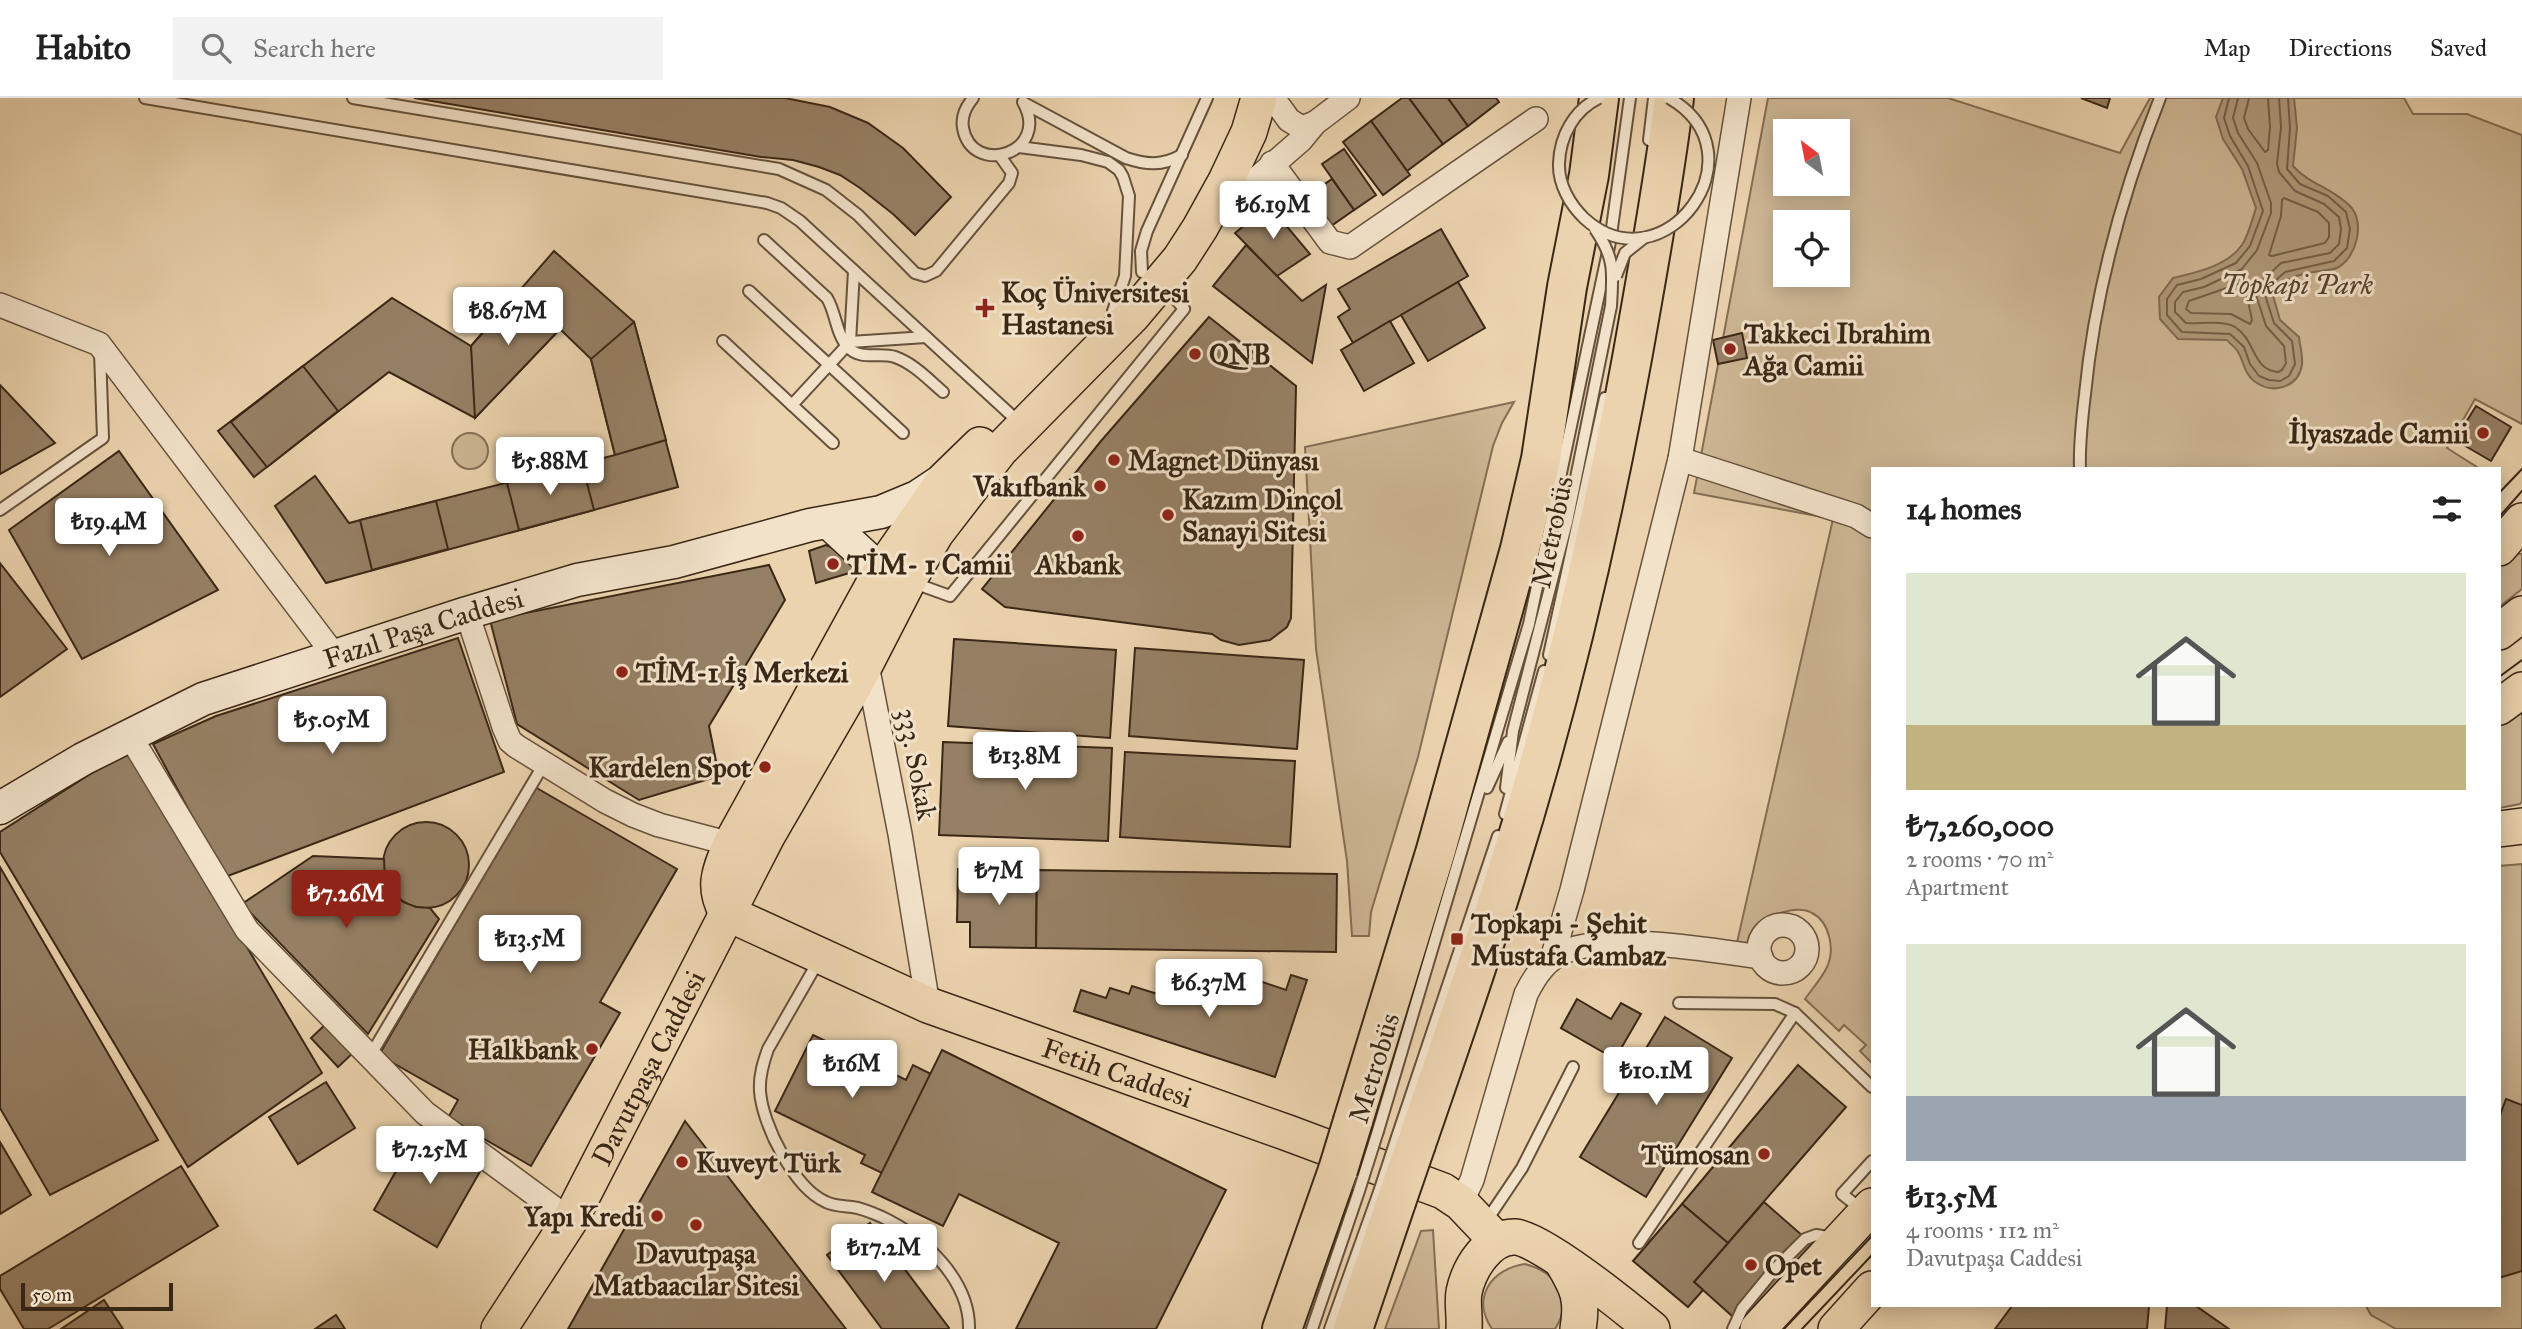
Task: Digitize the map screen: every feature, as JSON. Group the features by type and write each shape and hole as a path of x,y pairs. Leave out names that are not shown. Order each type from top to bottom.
{"highway":[{"path":"1567,287 1568,178 1576,98"},
{"path":"1282,1329 1349,1181 1366,1126 1440,838 1520,549 1541,459 1599,98"},
{"path":"1347,1328 1406,1141 1508,870 1570,650 1629,378 1672,98"}],"main road":[{"name":"Davutpaşa Caddesi","path":"727,914 719,899 717,887 731,844 894,576 946,479 1113,311 1152,277 1221,140 1236,98"},
{"name":"Davutpaşa Caddesi","path":"509,1320 570,1220 767,836 854,686 894,576 936,533 1000,450 1152,277 1200,228 1249,132 1259,98"},
{"path":"2501,546 2522,522"},
{"path":"805,771 809,734 880,593 894,576"},
{"path":"2501,630 2522,614"},
{"path":"2501,706 2522,690"},
{"path":"2501,830 2522,826"},
{"name":"Fetih Caddesi","path":"727,914 928,1005 1443,1191 1480,1223"},
{"path":"1758,1329 1869,1210"},
{"path":"1466,1325 1464,1291 1479,1258 1480,1223 1534,1242 1652,1329"},
{"path":"1561,1260 1581,1299 1578,1329"},
{"path":"1836,1329 1871,1290"}],"street":[{"path":"1273,98 1289,120 1302,128 1315,123"},
{"path":"1200,228 1301,140 1315,123 1348,98"},
{"path":"1552,959 1572,890 1680,459 1740,98"},
{"path":"1272,163 1330,242 1350,247 1536,119"},
{"path":"0,306 99,344 335,656"},
{"path":"1680,459 1856,516 1871,525"},
{"name":"Fazıl Paşa Caddesi","path":"0,808 83,759 203,699 467,613 578,580 674,562 810,525 881,512 917,497 946,479"},
{"path":"829,523 894,576"},
{"path":"467,613 510,741 605,801 633,815 659,825 731,844"},
{"name":"333. Sokak","path":"866,659 900,834 928,1005"},
{"path":"130,736 247,930 425,1113 570,1220"},
{"path":"1480,1223 1472,1180 1526,994 1536,973 1564,951 1608,943 1635,943 1760,957"}],"lane":[{"path":"145,98 767,203 800,221 1010,414"},
{"path":"353,98 779,169 826,190 858,215 915,272 925,276 936,271 1009,183 1012,173 1000,156"},
{"path":"973,98 965,109 962,121 969,143 977,150 1000,156 1019,147 1081,155 1114,166 1123,177 1129,196 1125,276 1113,311"},
{"path":"894,576 950,597 1184,309 1152,277 1141,250 1207,98"},
{"name":"Metrobüs","path":"1599,98 1573,119 1562,141 1559,165 1563,189 1575,210 1593,226 1605,243 1614,269 1611,306"},
{"name":"Metrobüs","path":"1366,1126 1472,819 1529,624 1610,242 1630,98"},
{"path":"1648,148 1654,98"},
{"name":"Metrobüs","path":"1502,824 1513,732 1567,522 1618,269 1625,253 1645,237 1669,229 1688,214 1702,194 1708,170 1707,146 1698,124 1672,98"},
{"path":"2080,467 2087,370 2101,287 2128,182 2160,98"},
{"path":"1019,147 1029,130 1028,111 1022,100"},
{"path":"1022,100 1126,158 1143,164 1162,164 1182,155"},
{"path":"1593,226 1618,236 1645,237"},
{"path":"1629,280 1637,227"},
{"path":"764,240 827,298 848,344 862,355 891,356 906,362 943,392"},
{"path":"792,405 848,344 854,271"},
{"path":"749,291 903,433"},
{"path":"848,344 926,337"},
{"path":"723,341 833,443"},
{"path":"0,510 103,438 99,344"},
{"name":"Metrobüs","path":"1406,1141 1502,824 1548,657 1608,387"},
{"name":"Metrobüs","path":"1472,819 1513,732"},
{"path":"370,1056 544,764"},
{"path":"821,956 768,1049 763,1063 760,1077 762,1103 772,1136 795,1173 824,1202 853,1207 882,1217 912,1235 944,1265 962,1291 970,1329"},
{"path":"1679,1003 1775,1004 1795,1013 1871,1086"},
{"path":"1639,1244 1795,1013"},
{"path":"1480,1223 1522,1168 1573,1066"},
{"path":"1869,1210 1842,1194 1871,1162"},
{"path":"1312,1329 1349,1181"},
{"path":"1732,1329 1742,1309 1773,1271 1805,1239 1816,1236 1842,1240"}],"green space":[{"name":"Topkapi Park","path":"1768,98 1948,98 2120,153 2150,98 2404,98 2413,114 2467,114 2522,135 2522,424 2475,399 2447,448 2477,467 1871,467 1871,1062 1860,1051 1866,1045 1844,1025 1839,1031 1805,999 1827,967 1831,953 1827,930 1818,917 1799,910 1775,915 1755,929 1749,948 1736,947 1833,519 1694,493"},
{"path":"1514,402 1493,446 1418,757 1371,912 1369,936 1352,936 1347,861 1316,649 1305,447"},
{"path":"470,433 483,438 488,451 483,464 470,469 457,464 452,451 457,438"},
{"path":"2511,553 2522,554 2522,589 2501,605 2501,563"},
{"path":"2522,704 2522,801 2520,804 2501,808 2501,720"},
{"path":"2522,864 2522,1329 2396,1329 2371,1315 2367,1307 2501,1307 2501,866"},
{"path":"1433,1230 1439,1329 1385,1329 1421,1231"},
{"path":"1525,1264 1546,1273 1559,1289 1563,1308 1555,1329 1492,1329 1484,1306 1488,1287 1503,1272"}],"water":[{"path":"2223,98 2294,98 2297,128 2293,166 2306,178 2350,206 2357,221 2357,240 2344,263 2335,269 2294,277 2272,292 2280,320 2299,337 2302,355 2300,373 2290,384 2283,387 2269,388 2254,381 2246,371 2237,350 2227,340 2178,339 2160,319 2159,297 2173,278 2211,267 2236,252 2247,236 2256,208 2242,169 2223,139 2216,117"}],"building":[{"path":"414,98 785,98 830,107 868,123 903,148 951,197 915,235 860,188 840,175 819,167 793,160 761,157"},
{"path":"1402,98 1409,98 1443,144 1407,171 1371,121"},
{"path":"1409,98 1448,98 1468,126 1443,144"},
{"path":"1448,98 1496,98 1499,102 1468,126"},
{"path":"2081,98 2110,98 2107,108"},
{"path":"1371,121 1410,175 1383,195 1343,142"},
{"path":"1344,149 1376,195 1354,210 1322,164"},
{"path":"1332,179 1354,210 1331,226 1309,195"},
{"path":"1269,205 1310,254 1277,276 1235,233"},
{"path":"1441,229 1468,276 1353,343 1338,317 1350,309 1338,289"},
{"path":"1246,245 1302,301 1326,285 1312,363 1213,286"},
{"path":"554,251 634,322 678,487 326,583 275,506 315,476 349,523 615,455 591,359 560,329 475,418 389,372 254,477 218,431 392,298 471,346"},
{"path":"1458,282 1485,328 1428,361 1401,315"},
{"path":"522,288 560,329 475,418 471,346"},
{"name":"Kazım Dinçol Sanayi Sitesi","path":"1209,317 1296,386 1291,618 1287,627 1270,640 1239,645 1221,640 1212,634 1005,607 982,589 1101,441"},
{"path":"1390,321 1414,363 1364,391 1341,350"},
{"path":"634,322 666,440 615,455 591,359"},
{"name":"Takkeci Ibrahim Ağa Camii","path":"1742,333 1747,358 1718,364 1713,340"},
{"path":"303,366 338,411 267,467 231,422"},
{"path":"0,385 55,443 0,474"},
{"name":"İlyaszade Camii","path":"2476,406 2511,427 2491,461 2455,440"},
{"path":"119,451 218,590 82,659 9,530"},
{"path":"582,464 594,510 519,530 507,483"},
{"path":"436,501 448,549 372,570 360,520"},
{"name":"TİM- 1 Camii","path":"826,545 853,556 856,571 816,583 809,551"},
{"path":"0,563 67,649 0,697"},
{"name":"TİM-1 İş Merkezi","path":"769,565 785,600 709,726 719,776 639,800 517,724 490,620"},
{"path":"458,638 504,772 225,877 153,744 216,716"},
{"path":"954,639 1116,650 1110,738 948,726"},
{"path":"1135,648 1304,660 1297,749 1129,736"},
{"path":"943,742 1112,748 1108,841 939,835"},
{"path":"129,749 322,1073 188,1167 0,852 0,832"},
{"path":"1125,752 1295,761 1290,847 1120,837"},
{"path":"535,787 677,869 600,1002 620,1013 531,1166 448,1118 458,1100 379,1055"},
{"path":"418,822 434,822 457,834 466,848 469,865 466,882 457,896 434,908 418,908 402,901 390,889 383,873 383,857 390,841 402,829"},
{"path":"313,856 384,859 385,881 393,893 403,902 430,908 439,919 368,1034 242,904"},
{"path":"0,867 158,1140 50,1195 0,1108"},
{"path":"958,869 1037,870 1036,948 970,947 970,922 957,922"},
{"path":"1037,870 1337,874 1336,952 1036,948"},
{"path":"1291,975 1307,980 1275,1077 1074,1011 1081,990 1106,998 1110,988 1129,994 1132,986 1167,997 1172,982 1210,994 1216,977 1251,989 1254,979 1286,990"},
{"path":"1577,999 1611,1019 1621,1003 1641,1014 1615,1059 1561,1028"},
{"path":"1665,1017 1732,1058 1646,1197 1580,1157"},
{"path":"328,1022 355,1051 338,1067 311,1038"},
{"path":"813,1035 906,1080 913,1065 931,1074 882,1173 861,1163 865,1155 775,1111"},
{"path":"942,1050 1226,1190 1156,1329 1016,1329 1059,1243 959,1194 943,1226 872,1192"},
{"name":"Tümosan","path":"1798,1065 1846,1107 1728,1243 1682,1204"},
{"path":"326,1082 355,1128 298,1164 269,1117"},
{"path":"2506,1099 2522,1105 2522,1271 2501,1277 2501,1113"},
{"name":"Davutpaşa Matbaacılar Sitesi","path":"685,1121 846,1329 568,1329"},
{"path":"422,1125 486,1161 437,1247 374,1210"},
{"path":"0,1142 31,1195 0,1214"},
{"path":"181,1166 218,1226 48,1329 24,1329 0,1289 0,1276"},
{"path":"1764,1202 1812,1244 1741,1324 1694,1282"},
{"path":"1682,1204 1728,1243 1694,1282 1703,1290 1688,1307 1633,1261"},
{"path":"870,1223 948,1329 882,1329 827,1255"},
{"path":"104,1300 123,1329 61,1329"},
{"path":"2011,1307 2149,1307 2147,1329 1995,1329"},
{"path":"2167,1307 2197,1307 2229,1329 2165,1329"},
{"path":"336,1315 345,1329 315,1329"}],"tram line":[{"path":"2501,491 2522,469"},
{"path":"2501,515 2522,491"},
{"path":"2501,676 2522,660"},
{"path":"1784,1329 1871,1237"},
{"path":"1802,1329 1871,1256"}],"place":[{"name":"Koç Üniversitesi Hastanesi","path":"985,308"},
{"name":"Takkeci Ibrahim Ağa Camii","path":"1730,349"},
{"name":"QNB","path":"1195,354"},
{"name":"İlyaszade Camii","path":"2483,433"},
{"name":"Magnet Dünyası","path":"1114,460"},
{"name":"Vakıfbank","path":"1100,486"},
{"name":"Kazım Dinçol Sanayi Sitesi","path":"1168,515"},
{"name":"Akbank","path":"1078,536"},
{"name":"TİM- 1 Camii","path":"833,564"},
{"name":"TİM-1 İş Merkezi","path":"622,672"},
{"name":"Kardelen Spot","path":"765,767"},
{"name":"Topkapi - Şehit Mustafa Cambaz","path":"1457,939"},
{"name":"Halkbank","path":"592,1049"},
{"name":"Tümosan","path":"1764,1154"},
{"name":"Kuveyt Türk","path":"682,1162"},
{"name":"Yapı Kredi","path":"657,1216"},
{"name":"Davutpaşa Matbaacılar Sitesi","path":"696,1225"},
{"name":"Opet","path":"1751,1265"}]}
